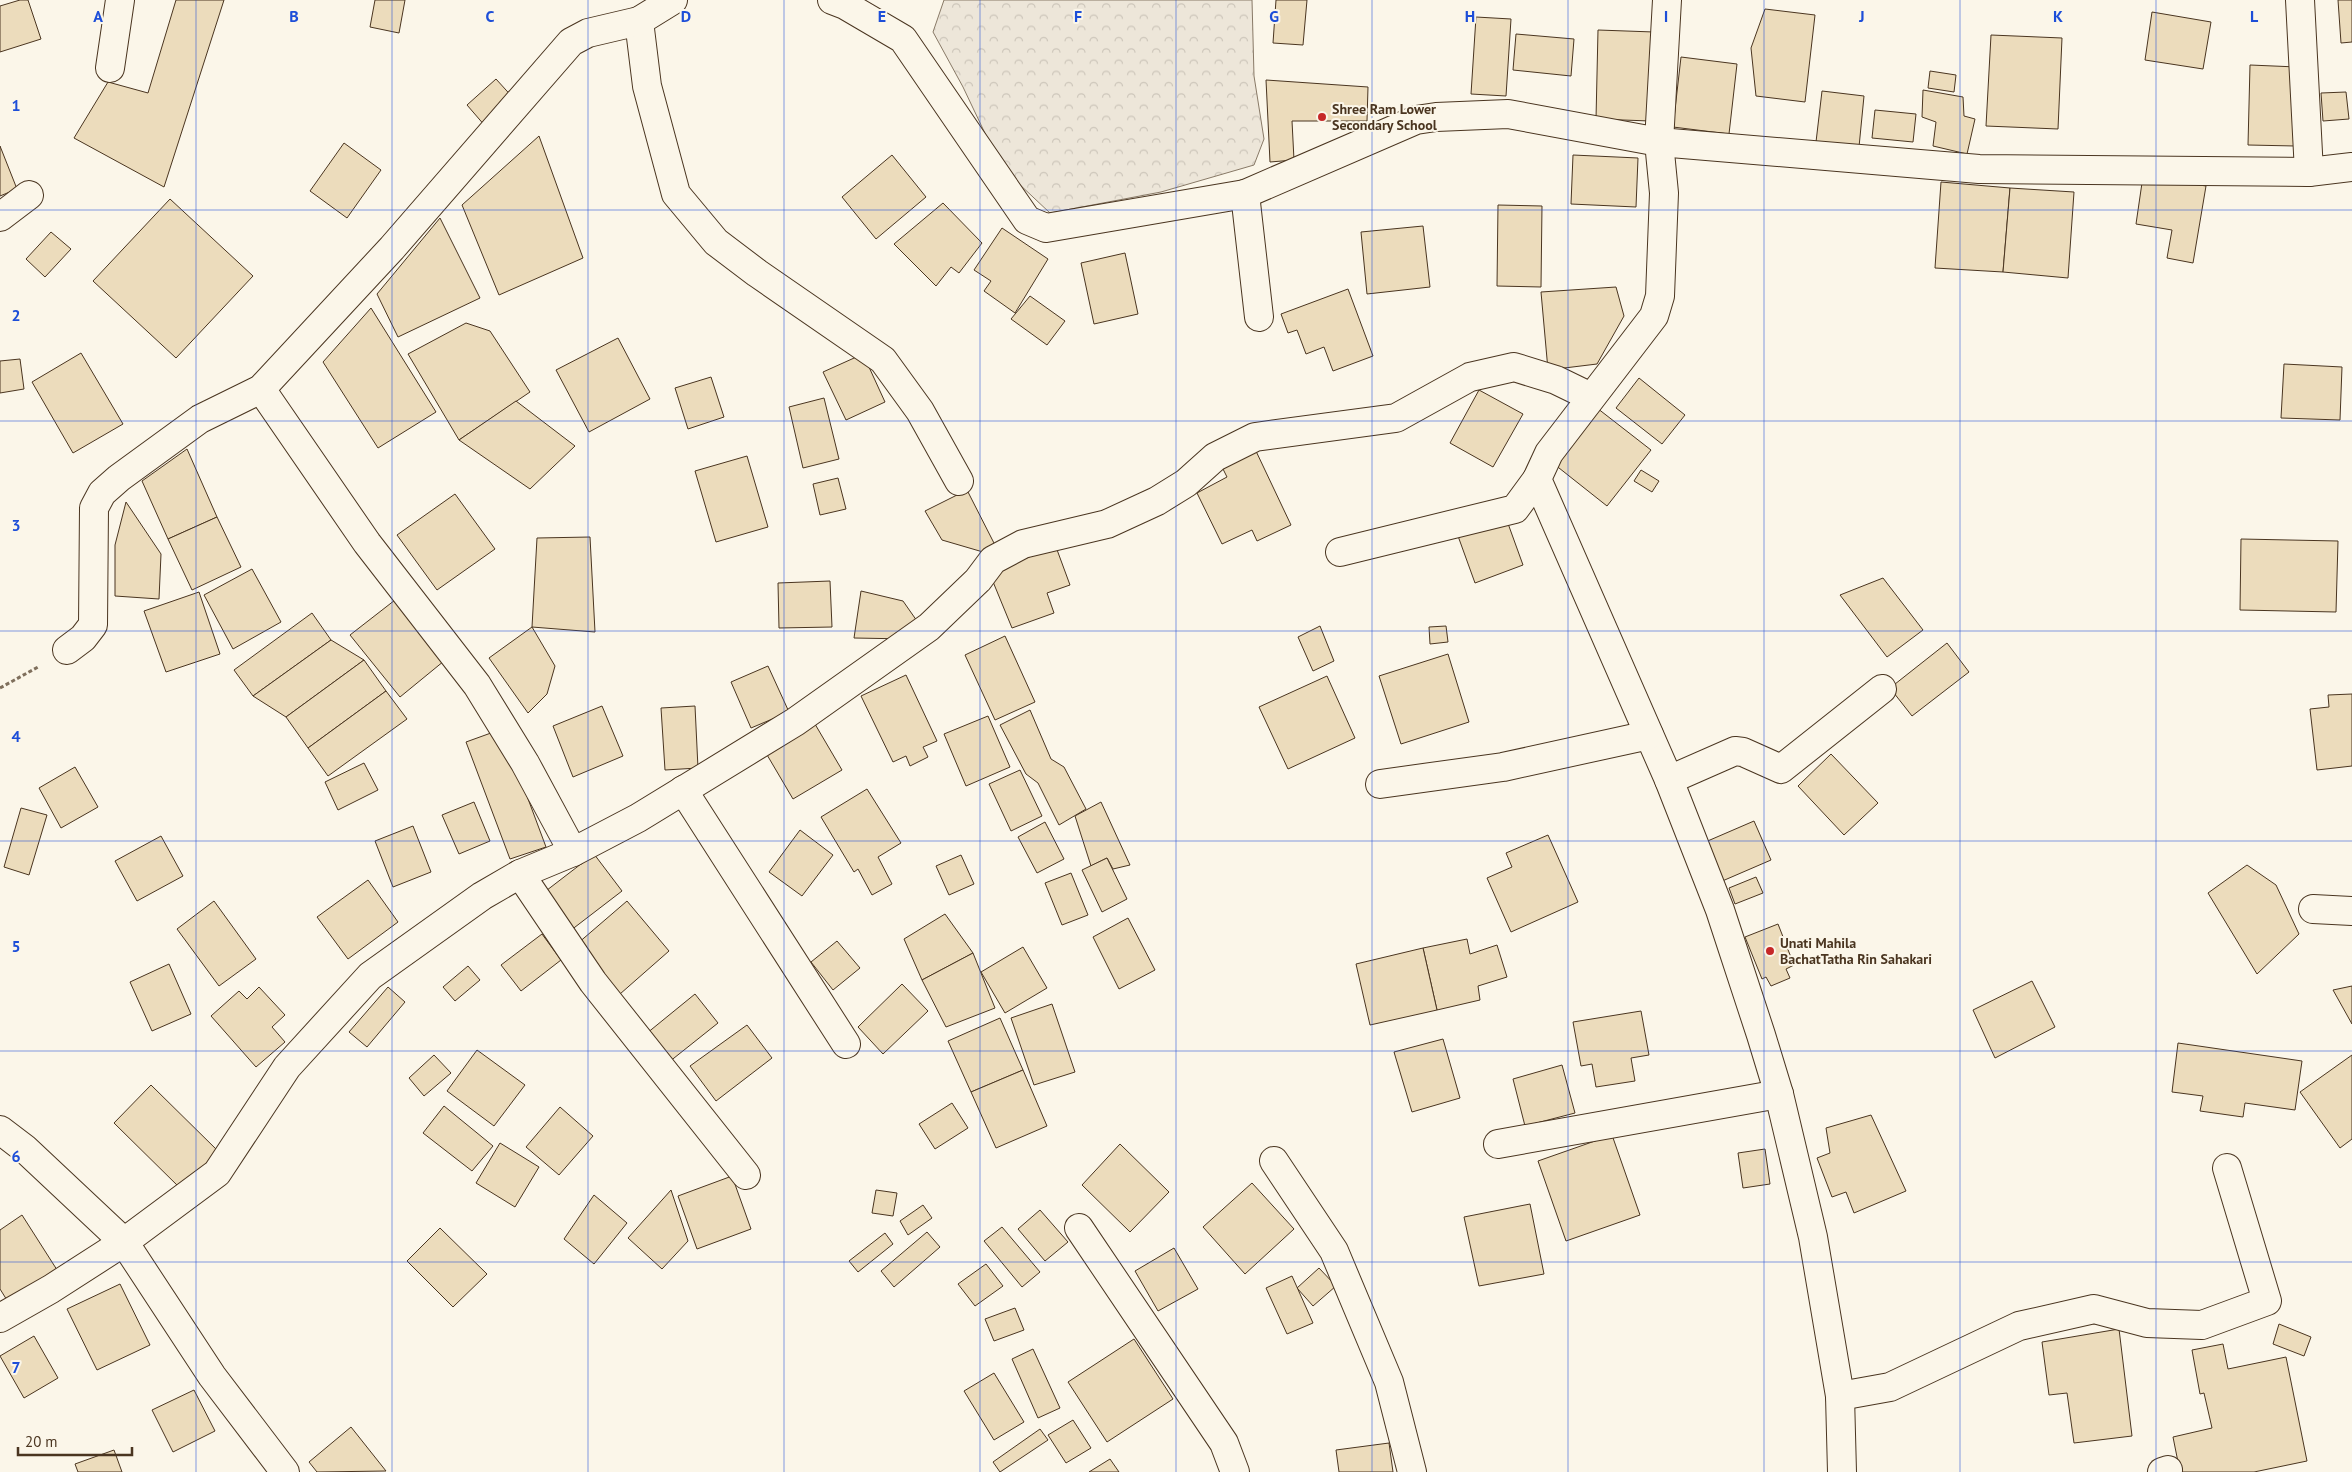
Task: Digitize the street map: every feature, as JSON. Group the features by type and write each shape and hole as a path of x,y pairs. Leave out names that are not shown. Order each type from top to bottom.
{"street":[{"path":"110,68 120,0"},
{"path":"67,650 83,638 93,625 94,508 102,493 119,478 200,419 261,389 392,248 571,42 588,33 639,21 673,0"},
{"path":"832,0 845,5 904,39 1027,220 1046,228 1244,194 1416,120 1436,117 1508,114 1659,142 1979,169 2309,172 2352,167"},
{"path":"1340,552 1515,509 1537,479 1549,453 1654,316 1660,296 1664,193 1659,142 1667,0"},
{"path":"2300,0 2309,172"},
{"path":"639,21 647,86 676,194 716,242 757,273 883,360 920,411 959,481"},
{"path":"0,217 29,194"},
{"path":"1244,194 1259,316"},
{"path":"0,1318 51,1290 124,1242 217,1172 287,1067 370,976 482,896 520,874 574,852 638,818 795,722 929,627 978,580 992,560 1023,544 1107,524 1157,501 1186,483 1215,457 1254,437 1396,418 1470,377 1514,367 1556,380 1592,397"},
{"path":"261,389 367,543 477,685 525,764 574,852"},
{"path":"1537,479 1669,780 1720,910 1778,1094 1813,1237 1840,1396 1842,1472"},
{"path":"1669,780 1736,751 1780,769 1882,689"},
{"path":"1380,784 1503,767 1649,735"},
{"path":"684,790 846,1044"},
{"path":"520,874 593,982 746,1175"},
{"path":"2313,909 2352,911"},
{"path":"1498,1144 1778,1094"},
{"path":"0,1130 25,1149 124,1242 212,1376 285,1472"},
{"path":"1274,1161 1334,1251 1389,1382 1412,1472"},
{"path":"1840,1396 1890,1387 2019,1326 2094,1309 2147,1323 2202,1325 2267,1301 2228,1168"},
{"path":"1079,1228 1224,1443 1235,1472"}],"path":[{"path":"0,688 67,650"}],"green space":[{"path":"944,0 1252,0 1254,76 1264,139 1254,165 1161,192 1050,213 1001,167 963,87 933,32"}],"building":[{"path":"20,0 28,0 41,39 0,52 0,6"},
{"path":"176,0 224,0 164,187 74,138 108,82 148,93"},
{"path":"375,0 405,0 399,33 370,27"},
{"path":"1276,0 1307,0 1303,45 1273,43"},
{"path":"2338,0 2352,0 2352,42 2341,43"},
{"path":"1765,9 1815,15 1805,102 1756,96 1751,48"},
{"path":"2152,12 2211,22 2203,69 2145,60"},
{"path":"1476,17 1511,19 1506,96 1471,94"},
{"path":"1598,30 1654,32 1650,121 1596,119"},
{"path":"1516,34 1574,39 1571,76 1513,70"},
{"path":"1991,35 2062,38 2058,129 1986,126"},
{"path":"1681,57 1737,64 1729,134 1673,127"},
{"path":"2250,65 2297,67 2295,146 2248,145"},
{"path":"1930,71 1956,75 1954,92 1928,88"},
{"path":"496,79 516,101 486,127 467,105"},
{"path":"1266,80 1368,87 1367,121 1292,121 1294,160 1270,162"},
{"path":"1923,90 1963,97 1964,116 1975,119 1967,154 1933,146 1936,122 1922,117"},
{"path":"1822,91 1864,96 1859,147 1816,142"},
{"path":"2346,92 2349,119 2323,121 2321,93"},
{"path":"1875,110 1916,114 1913,142 1872,138"},
{"path":"539,136 583,258 499,295 462,205"},
{"path":"344,143 381,170 347,218 310,191"},
{"path":"0,146 17,189 0,196"},
{"path":"892,155 926,197 876,239 842,197"},
{"path":"1573,155 1638,158 1636,207 1571,204"},
{"path":"2143,176 2206,186 2193,263 2167,258 2172,230 2136,224"},
{"path":"1941,182 2010,188 2003,272 1935,268"},
{"path":"2010,188 2074,192 2068,278 2003,272"},
{"path":"170,199 253,276 176,358 93,281"},
{"path":"943,203 982,243 959,273 951,267 936,286 894,244"},
{"path":"1498,205 1542,206 1541,287 1497,286"},
{"path":"440,218 480,298 398,337 377,294"},
{"path":"1423,226 1430,287 1367,294 1361,232"},
{"path":"1002,228 1048,259 1015,313 984,291 991,281 974,270"},
{"path":"51,232 71,249 45,277 26,259"},
{"path":"1125,253 1138,314 1094,324 1081,263"},
{"path":"1616,287 1624,316 1597,364 1548,370 1541,292"},
{"path":"1348,289 1373,356 1333,371 1324,347 1306,354 1297,330 1288,333 1281,314"},
{"path":"1030,296 1065,321 1047,345 1011,319"},
{"path":"371,308 436,412 378,448 323,362"},
{"path":"466,323 490,331 530,392 459,440 408,354"},
{"path":"618,338 650,399 589,432 556,370"},
{"path":"81,353 123,424 73,453 32,382"},
{"path":"863,354 885,402 846,420 823,372"},
{"path":"20,359 24,389 0,393 0,361"},
{"path":"2284,364 2342,367 2340,420 2281,418"},
{"path":"711,377 724,417 688,429 675,388"},
{"path":"1639,378 1685,415 1662,444 1616,408"},
{"path":"1479,390 1523,414 1493,467 1450,443"},
{"path":"824,398 839,459 803,468 789,407"},
{"path":"516,401 575,446 530,489 459,440"},
{"path":"1597,408 1651,450 1607,506 1554,464"},
{"path":"187,449 217,517 168,539 142,481"},
{"path":"1255,449 1291,525 1257,541 1252,530 1222,544 1197,493 1227,477 1221,465"},
{"path":"747,456 768,527 716,542 695,471"},
{"path":"1641,470 1659,481 1652,492 1634,481"},
{"path":"838,478 846,509 820,515 813,484"},
{"path":"967,490 996,547 983,552 942,540 925,511"},
{"path":"455,494 495,549 437,590 397,535"},
{"path":"126,502 161,554 159,599 115,596 115,545"},
{"path":"217,517 241,567 192,590 168,539"},
{"path":"1506,518 1523,565 1475,583 1458,536"},
{"path":"590,537 595,632 532,627 537,538"},
{"path":"2241,539 2338,541 2336,612 2240,610"},
{"path":"1056,547 1070,585 1047,593 1054,613 1012,628 989,572"},
{"path":"252,569 281,622 233,649 204,595"},
{"path":"1883,578 1923,630 1887,657 1840,595"},
{"path":"830,581 832,627 779,628 778,583"},
{"path":"861,591 903,601 917,621 909,639 854,638"},
{"path":"199,592 220,654 166,672 144,611"},
{"path":"395,600 444,661 400,697 350,635"},
{"path":"312,613 331,640 253,696 234,670"},
{"path":"1320,626 1334,661 1313,671 1298,637"},
{"path":"1446,626 1448,642 1430,644 1429,627"},
{"path":"532,627 555,666 547,694 528,713 489,658"},
{"path":"1005,636 1035,702 995,720 965,655"},
{"path":"331,640 364,660 286,717 253,696"},
{"path":"1947,643 1969,672 1912,716 1890,688"},
{"path":"1448,654 1469,722 1401,744 1379,676"},
{"path":"364,660 386,691 308,748 286,717"},
{"path":"768,666 789,712 751,728 731,682"},
{"path":"906,675 937,741 923,747 928,757 910,766 906,756 893,762 861,696"},
{"path":"1327,676 1355,738 1288,769 1259,707"},
{"path":"386,691 407,719 328,776 308,748"},
{"path":"2352,694 2352,766 2317,770 2310,709 2329,707 2328,695"},
{"path":"602,706 623,756 573,777 553,726"},
{"path":"695,706 698,768 665,770 661,708"},
{"path":"1030,710 1051,759 1064,767 1086,809 1059,825 1038,783 1026,774 1000,725"},
{"path":"988,716 1010,767 966,786 944,734"},
{"path":"812,719 842,770 793,799 763,748"},
{"path":"502,729 546,847 510,859 466,742"},
{"path":"1831,754 1878,803 1844,835 1798,786"},
{"path":"364,763 378,790 338,810 325,782"},
{"path":"75,767 98,807 61,828 39,788"},
{"path":"1020,770 1042,816 1011,831 989,784"},
{"path":"867,789 901,843 878,857 892,884 872,895 858,869 854,872 821,817"},
{"path":"474,802 490,841 459,854 442,815"},
{"path":"1101,802 1130,865 1113,869 1107,858 1091,866 1075,816"},
{"path":"21,808 47,815 29,875 4,867"},
{"path":"1754,821 1771,860 1720,882 1703,843"},
{"path":"1045,822 1064,859 1037,873 1018,837"},
{"path":"413,826 431,872 393,887 375,841"},
{"path":"800,830 833,855 802,896 769,872"},
{"path":"1548,835 1578,902 1511,932 1487,878 1512,867 1506,853"},
{"path":"161,836 183,876 137,901 115,861"},
{"path":"594,854 622,891 566,934 538,897"},
{"path":"961,855 974,884 949,895 936,866"},
{"path":"1107,858 1127,899 1102,912 1082,870"},
{"path":"2247,865 2276,885 2299,934 2257,974 2208,893"},
{"path":"1071,873 1088,915 1062,925 1045,883"},
{"path":"1756,877 1763,893 1735,904 1729,888"},
{"path":"368,880 398,922 348,959 317,917"},
{"path":"214,901 256,959 219,986 177,929"},
{"path":"627,901 669,951 620,994 577,944"},
{"path":"945,914 973,953 922,980 904,939"},
{"path":"1128,918 1155,970 1119,989 1093,937"},
{"name":"Unati Mahila BachatTatha Rin Sahakari","path":"1778,924 1794,965 1786,969 1790,978 1771,986 1766,977 1762,979 1745,937"},
{"path":"542,934 561,960 521,991 501,965"},
{"path":"1467,939 1470,954 1497,945 1507,977 1478,986 1480,1000 1437,1010 1423,948"},
{"path":"837,941 860,968 833,990 811,962"},
{"path":"1023,947 1047,988 1005,1013 981,972"},
{"path":"1423,948 1437,1010 1370,1025 1356,964"},
{"path":"973,953 995,1008 946,1027 922,980"},
{"path":"169,964 191,1014 152,1031 130,982"},
{"path":"468,966 480,980 455,1001 443,987"},
{"path":"2032,981 2055,1027 1995,1058 1973,1010"},
{"path":"902,984 928,1011 883,1054 858,1027"},
{"path":"2352,986 2352,1024 2333,990"},
{"path":"259,987 285,1015 272,1027 285,1042 256,1067 211,1016 239,991 247,999"},
{"path":"388,987 405,1002 367,1047 349,1032"},
{"path":"695,994 718,1023 664,1066 641,1038"},
{"path":"1052,1004 1075,1072 1034,1085 1011,1018"},
{"path":"1641,1011 1649,1055 1631,1058 1635,1081 1596,1087 1592,1064 1581,1066 1573,1022"},
{"path":"1000,1018 1023,1070 971,1092 948,1041"},
{"path":"747,1025 772,1058 716,1101 690,1066"},
{"path":"1443,1039 1460,1098 1412,1112 1394,1052"},
{"path":"2178,1043 2302,1061 2295,1110 2245,1103 2243,1117 2200,1111 2203,1096 2172,1092"},
{"path":"477,1050 525,1085 494,1126 447,1091"},
{"path":"434,1055 451,1073 424,1096 409,1078"},
{"path":"2352,1055 2352,1139 2340,1148 2300,1092"},
{"path":"1562,1065 1575,1113 1525,1126 1513,1079"},
{"path":"1023,1070 1047,1126 996,1148 971,1092"},
{"path":"151,1085 218,1151 181,1189 114,1123"},
{"path":"952,1103 968,1128 935,1149 919,1124"},
{"path":"444,1106 493,1146 472,1171 423,1133"},
{"path":"560,1107 593,1136 559,1175 526,1147"},
{"path":"1871,1115 1906,1191 1854,1213 1846,1192 1832,1197 1817,1158 1830,1153 1826,1128"},
{"path":"1612,1135 1640,1215 1566,1241 1538,1161"},
{"path":"500,1143 539,1167 515,1207 476,1183"},
{"path":"1120,1144 1169,1192 1130,1232 1082,1185"},
{"path":"1765,1149 1770,1184 1743,1188 1738,1153"},
{"path":"732,1176 751,1229 697,1249 678,1196"},
{"path":"1252,1183 1294,1229 1245,1274 1203,1227"},
{"path":"671,1190 688,1241 662,1269 628,1238"},
{"path":"876,1190 897,1193 893,1216 872,1213"},
{"path":"594,1195 627,1223 594,1264 564,1239"},
{"path":"1530,1204 1544,1274 1479,1286 1464,1217"},
{"path":"923,1205 932,1218 908,1235 900,1221"},
{"path":"1040,1210 1068,1242 1045,1261 1018,1229"},
{"path":"22,1215 59,1273 10,1305 0,1289 0,1230"},
{"path":"1002,1227 1040,1272 1022,1287 984,1241"},
{"path":"440,1228 487,1274 453,1307 407,1261"},
{"path":"927,1232 940,1247 894,1287 881,1271"},
{"path":"885,1233 893,1244 858,1272 849,1261"},
{"path":"1174,1248 1198,1289 1158,1311 1135,1271"},
{"path":"986,1264 1003,1286 975,1306 958,1284"},
{"path":"1319,1268 1336,1286 1313,1306 1297,1288"},
{"path":"1292,1276 1313,1323 1287,1334 1266,1288"},
{"path":"120,1284 150,1345 97,1370 67,1309"},
{"path":"1015,1308 1024,1330 994,1341 985,1319"},
{"path":"2279,1324 2311,1337 2304,1356 2273,1344"},
{"path":"2119,1329 2132,1436 2074,1443 2067,1393 2049,1395 2042,1342"},
{"path":"34,1336 58,1378 24,1398 0,1356"},
{"path":"1134,1339 1173,1399 1107,1442 1068,1382"},
{"path":"2223,1344 2228,1369 2286,1357 2307,1461 2254,1472 2180,1472 2173,1437 2212,1428 2204,1393 2200,1394 2192,1350"},
{"path":"1033,1349 1060,1408 1038,1418 1012,1359"},
{"path":"994,1373 1024,1422 994,1440 964,1391"},
{"path":"194,1390 215,1431 173,1452 152,1410"},
{"path":"1073,1420 1091,1448 1066,1463 1048,1435"},
{"path":"351,1427 386,1471 317,1472 309,1462"},
{"path":"1040,1429 1048,1440 1000,1472 993,1462"},
{"path":"1389,1443 1393,1472 1339,1472 1336,1450"},
{"path":"114,1450 122,1472 78,1472 75,1464"},
{"path":"1110,1459 1119,1472 1089,1472"}],"place":[{"name":"Shree Ram Lower Secondary School","path":"1322,117"},
{"name":"Unati Mahila BachatTatha Rin Sahakari","path":"1770,951"}]}
